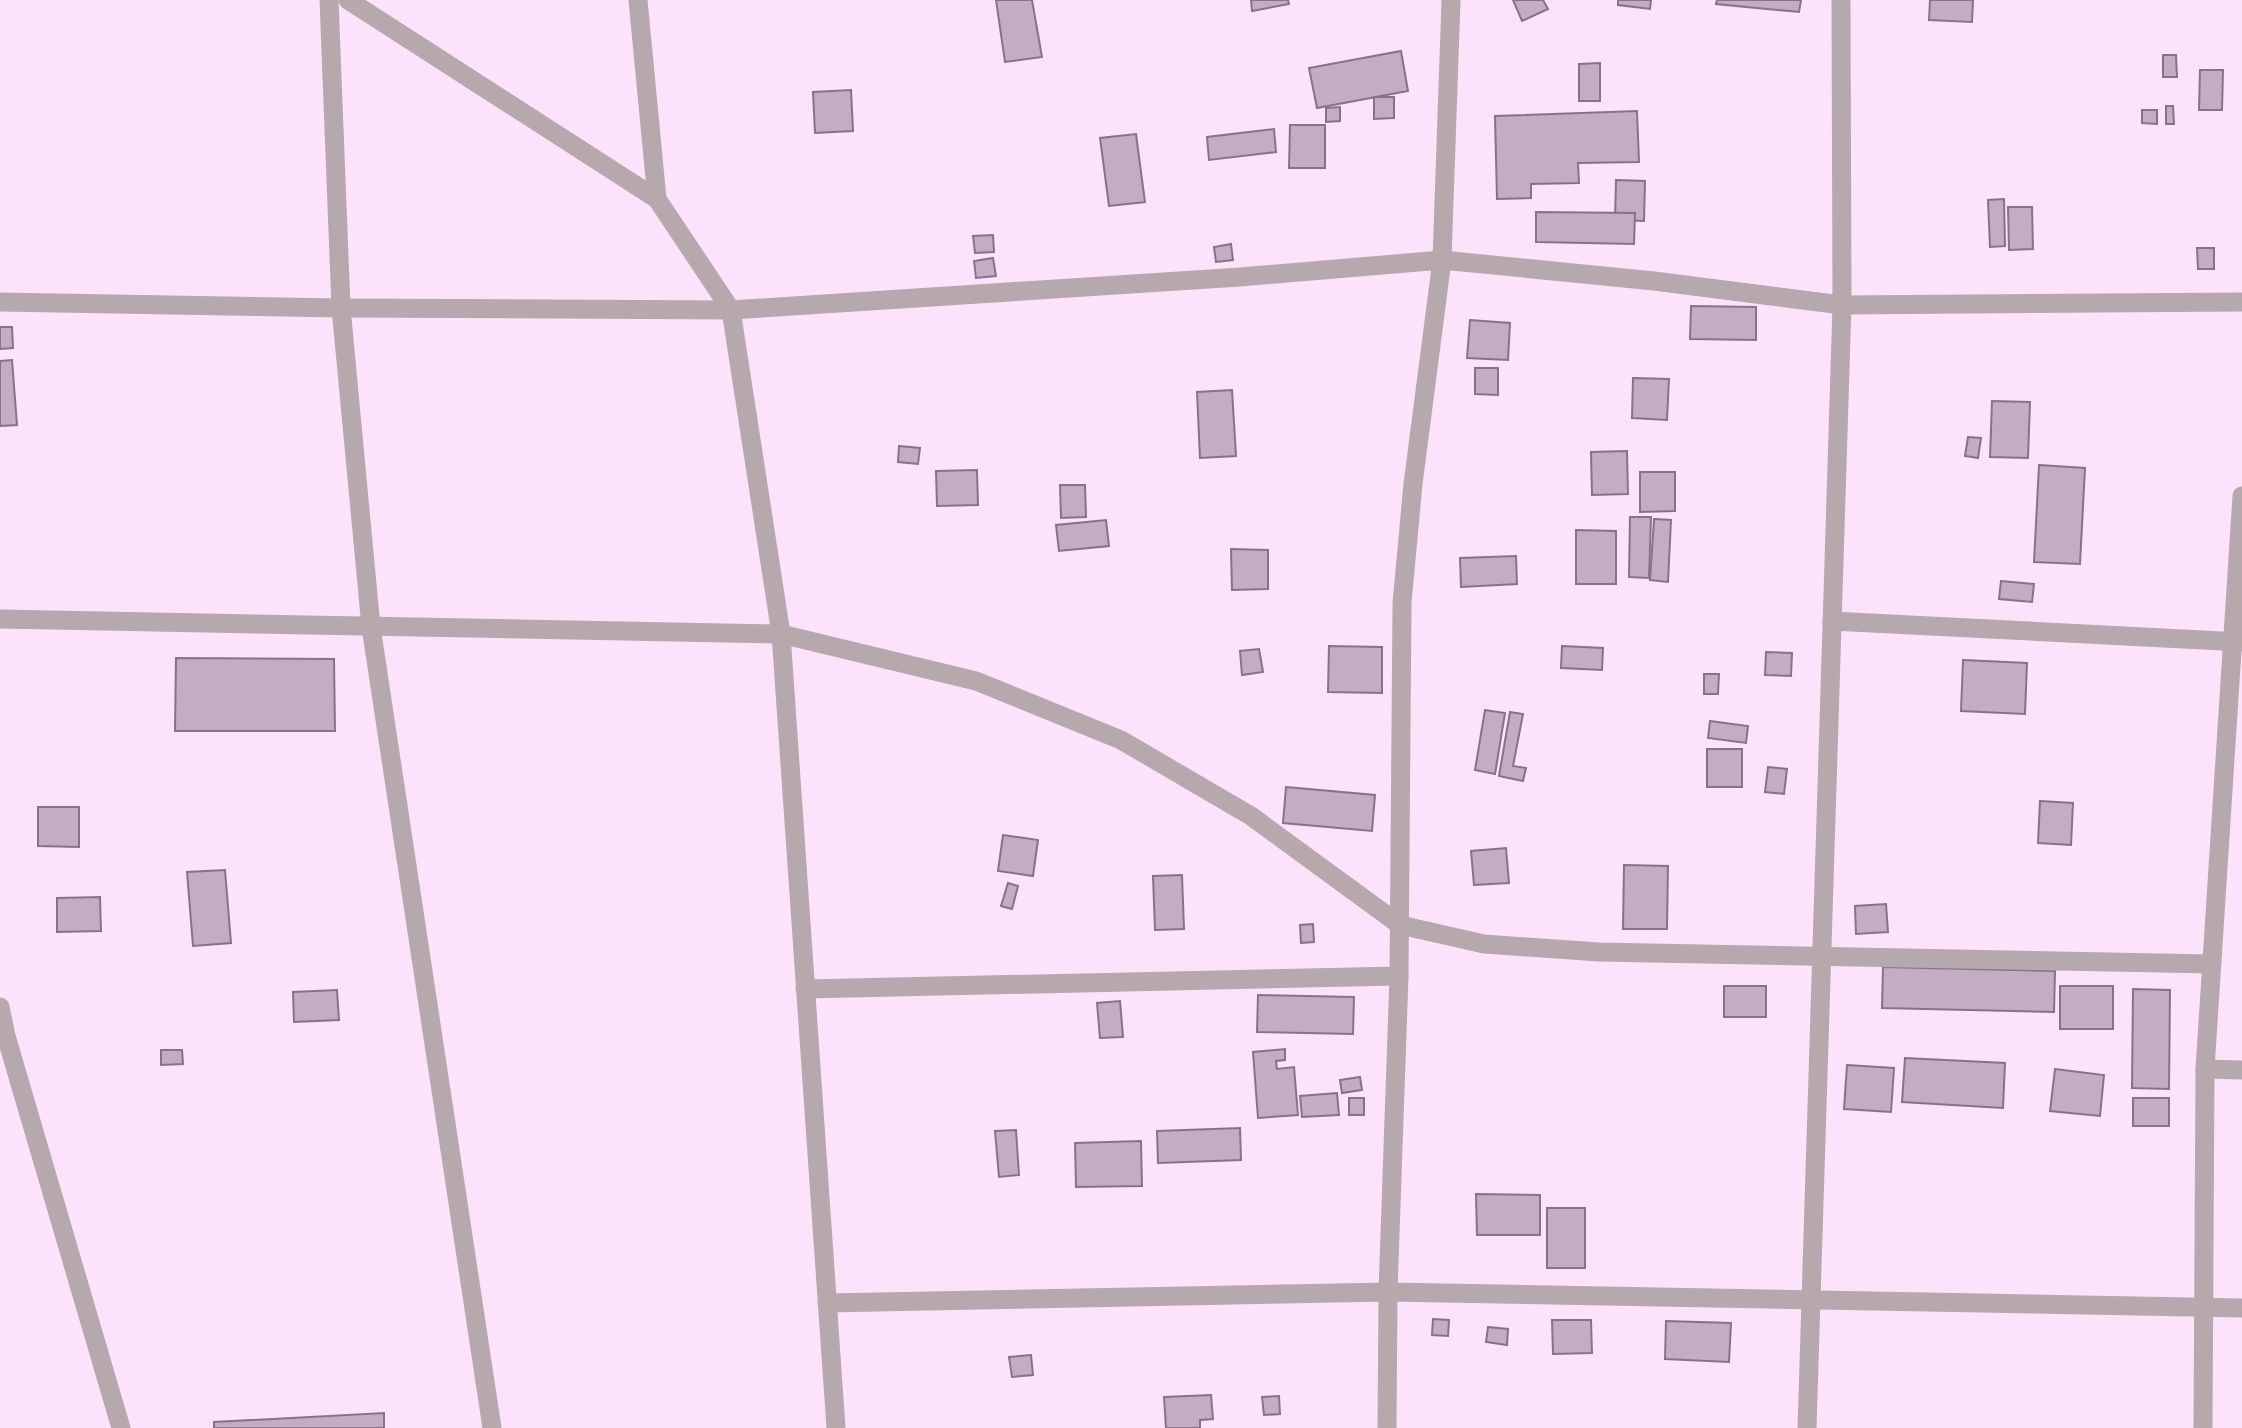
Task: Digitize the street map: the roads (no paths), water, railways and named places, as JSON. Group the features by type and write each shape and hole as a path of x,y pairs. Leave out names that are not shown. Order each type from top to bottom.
{"street":[{"path":"329,0 341,308 370,627 492,1428"},
{"path":"348,0 657,199 732,310 781,634 836,1428"},
{"path":"638,0 657,199"},
{"path":"1387,1428 1388,1292 1400,925 1402,603 1413,484 1442,260 1451,0"},
{"path":"1807,1428 1842,305 1841,0"},
{"path":"0,302 341,308 732,310 1240,277 1442,260 1654,281 1842,305 2242,302"},
{"path":"2203,1428 2205,1069 2237,642 2242,496"},
{"path":"0,619 781,634 976,681 1121,740 1251,816 1400,925 1484,944 1599,952 2212,964"},
{"path":"1832,621 2237,642"},
{"path":"805,989 1399,976"},
{"path":"0,1007 6,1036 121,1428"},
{"path":"2205,1069 2242,1070"},
{"path":"827,1303 1388,1292 2242,1308"}]}
